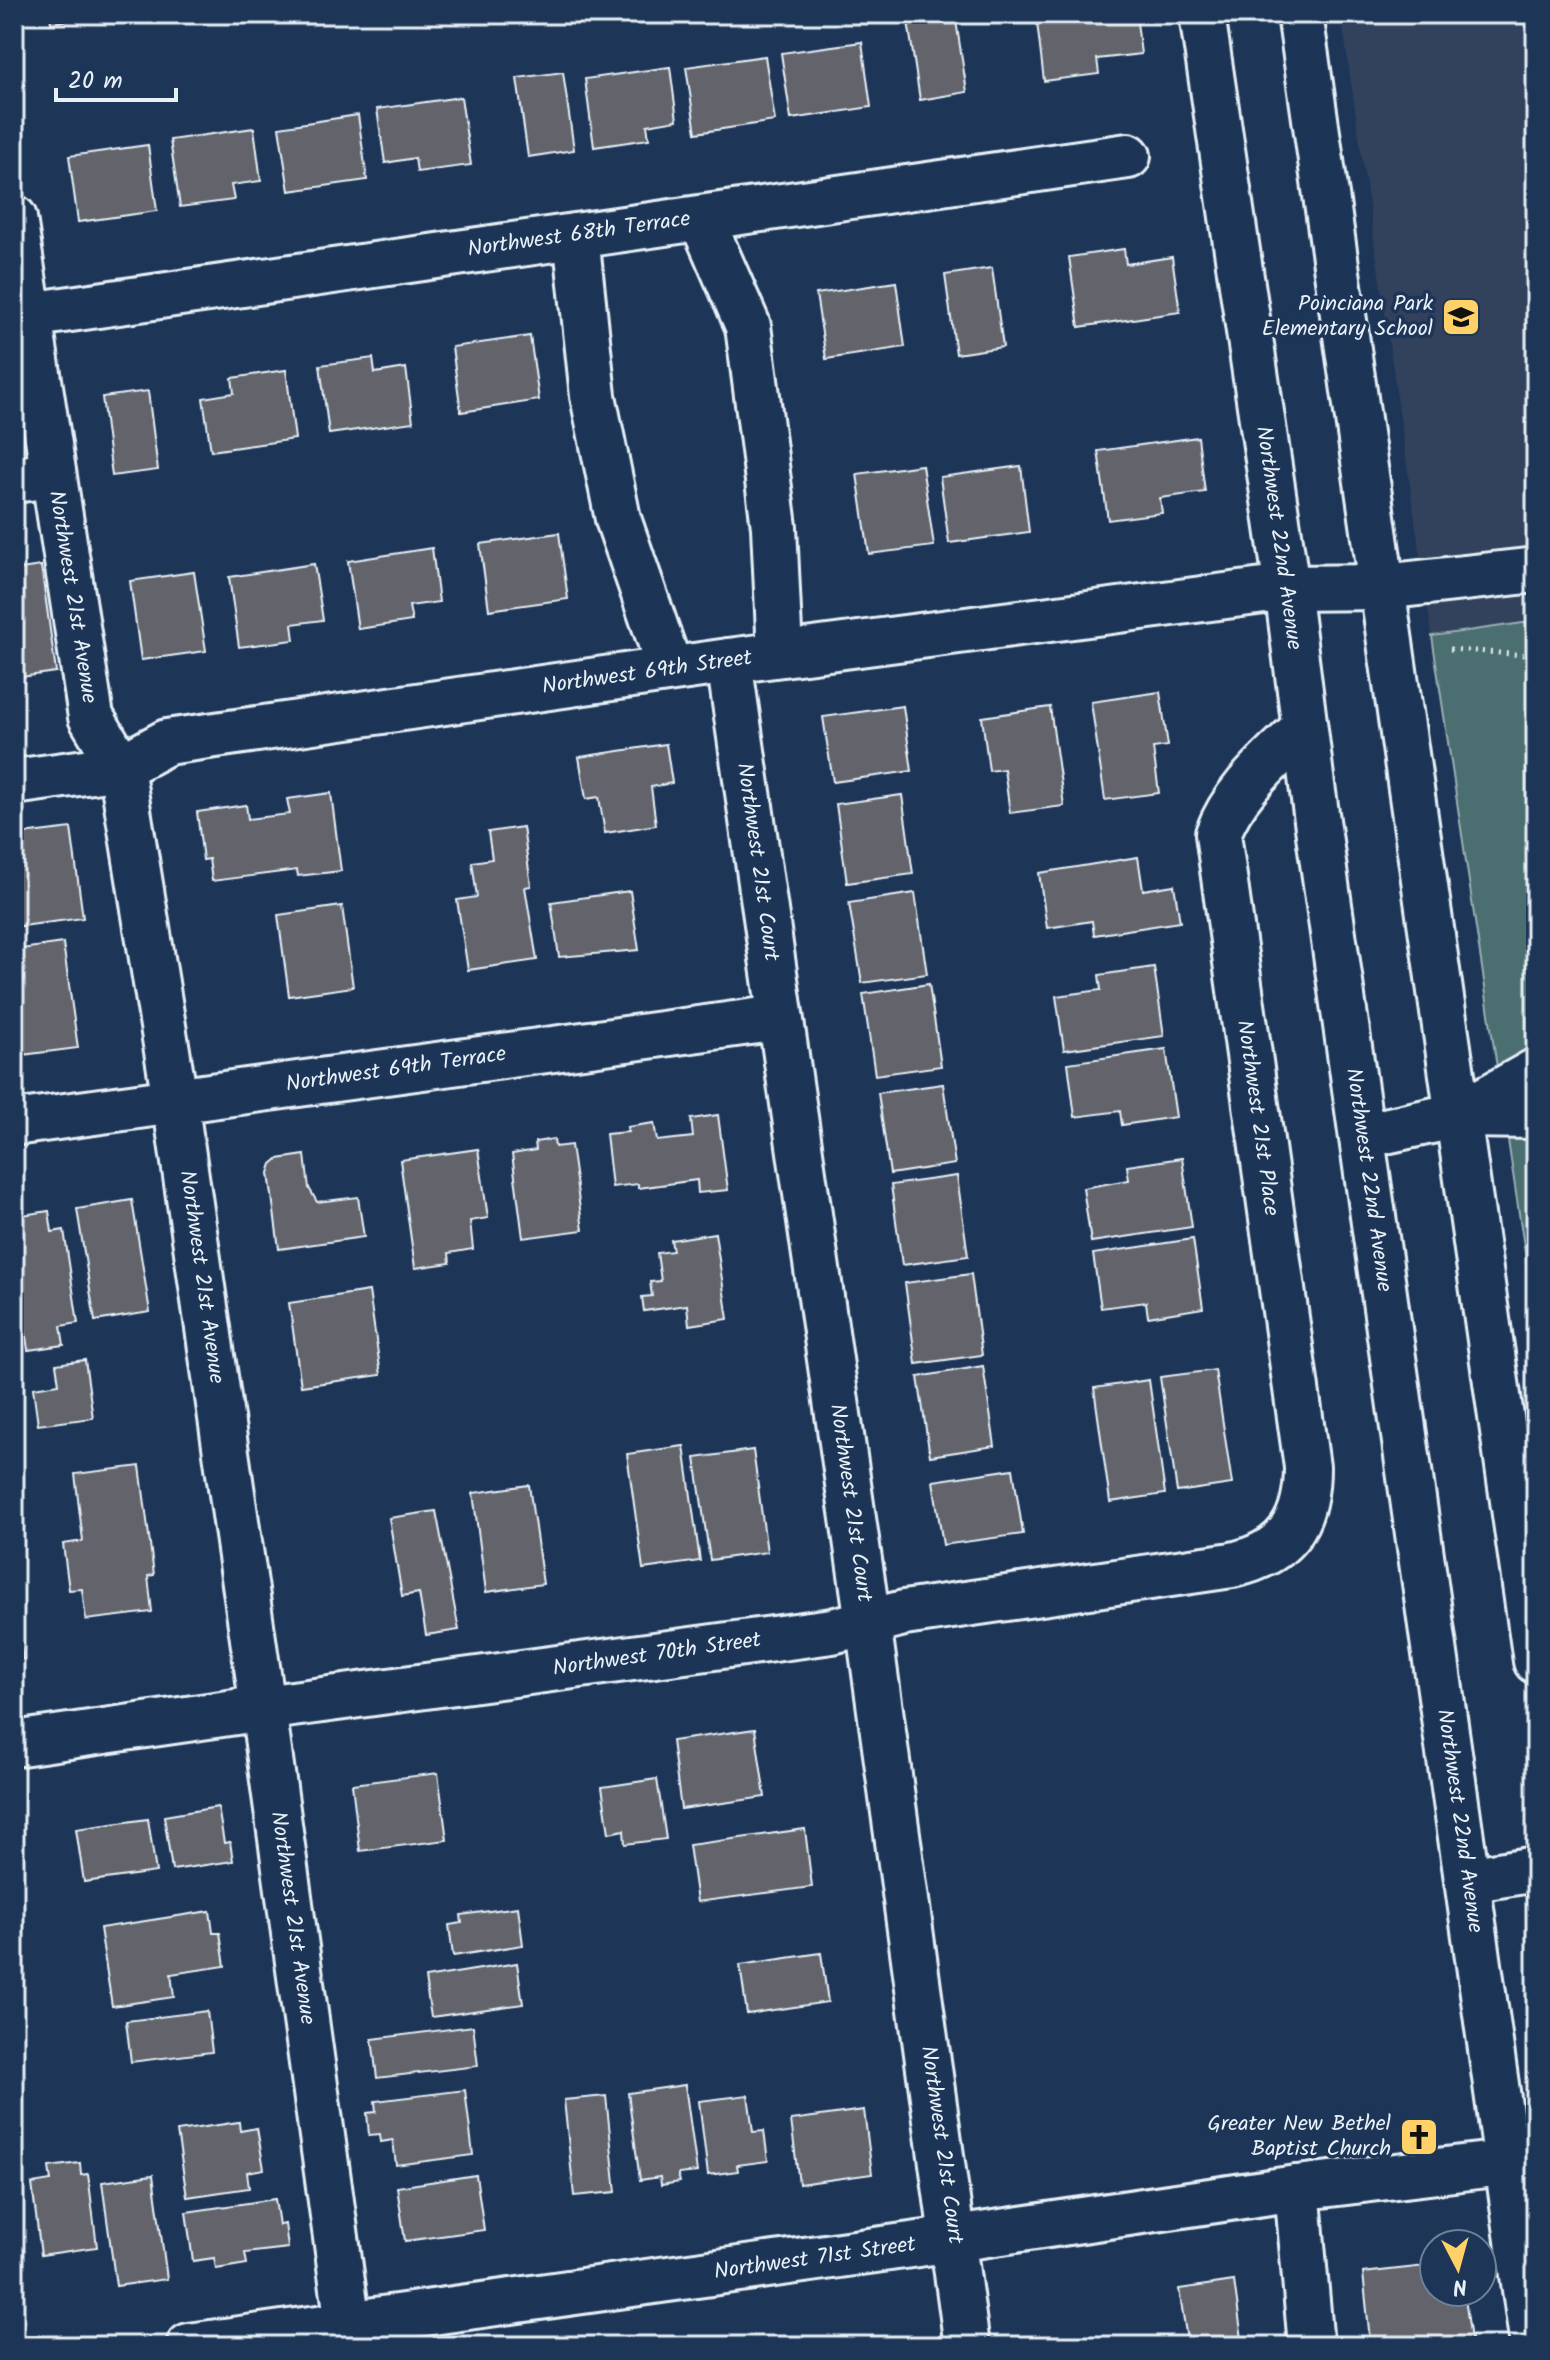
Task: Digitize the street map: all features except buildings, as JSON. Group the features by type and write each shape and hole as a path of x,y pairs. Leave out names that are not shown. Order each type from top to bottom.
{"street":[{"name":"Northwest 22nd Avenue","path":"1202,14 1287,588 1304,728 1467,1880 1521,2161 1533,2346"},
{"path":"1300,14 1458,1115 1522,1470 1536,1661"},
{"name":"Northwest 68th Terrace","path":"29,315 1128,156"},
{"name":"Northwest 21st Avenue","path":"14,218 29,315 34,477 91,717 121,767 175,1100 349,2335"},
{"path":"701,218 748,326 774,527 780,654"},
{"path":"576,236 593,396 618,519 670,669"},
{"name":"Northwest 69th Street","path":"14,782 121,767 167,742 670,669 1287,588 1383,587 1536,570"},
{"name":"Northwest 21st Court","path":"729,661 868,1622 967,2346"},
{"name":"Northwest 21st Place","path":"1289,1535 1301,1513 1307,1491 1307,1467 1218,834 1225,814 1240,792 1304,728"},
{"name":"Northwest 69th Terrace","path":"14,1123 779,1018"},
{"path":"1458,1115 1536,1071"},
{"path":"1362,1136 1458,1115 1536,1116"},
{"name":"Northwest 70th Street","path":"14,1744 832,1631 904,1613 1232,1565 1255,1560 1273,1550 1289,1535"},
{"path":"1467,1880 1536,1869"},
{"name":"Northwest 71st Street","path":"189,2346 349,2335 1297,2188 1521,2161"},
{"path":"1297,2188 1311,2346"}],"path":[{"path":"1450,649 1536,656"}],"shaded area":[{"name":"Poinciana Park Elementary School","path":"1341,14 1536,14 1536,621 1432,636"}],"green space":[{"path":"1536,621 1536,1326 1432,636"}],"place":[{"name":"Poinciana Park Elementary School","path":"1461,317"},
{"name":"Greater New Bethel Baptist Church","path":"1419,2137"}]}
